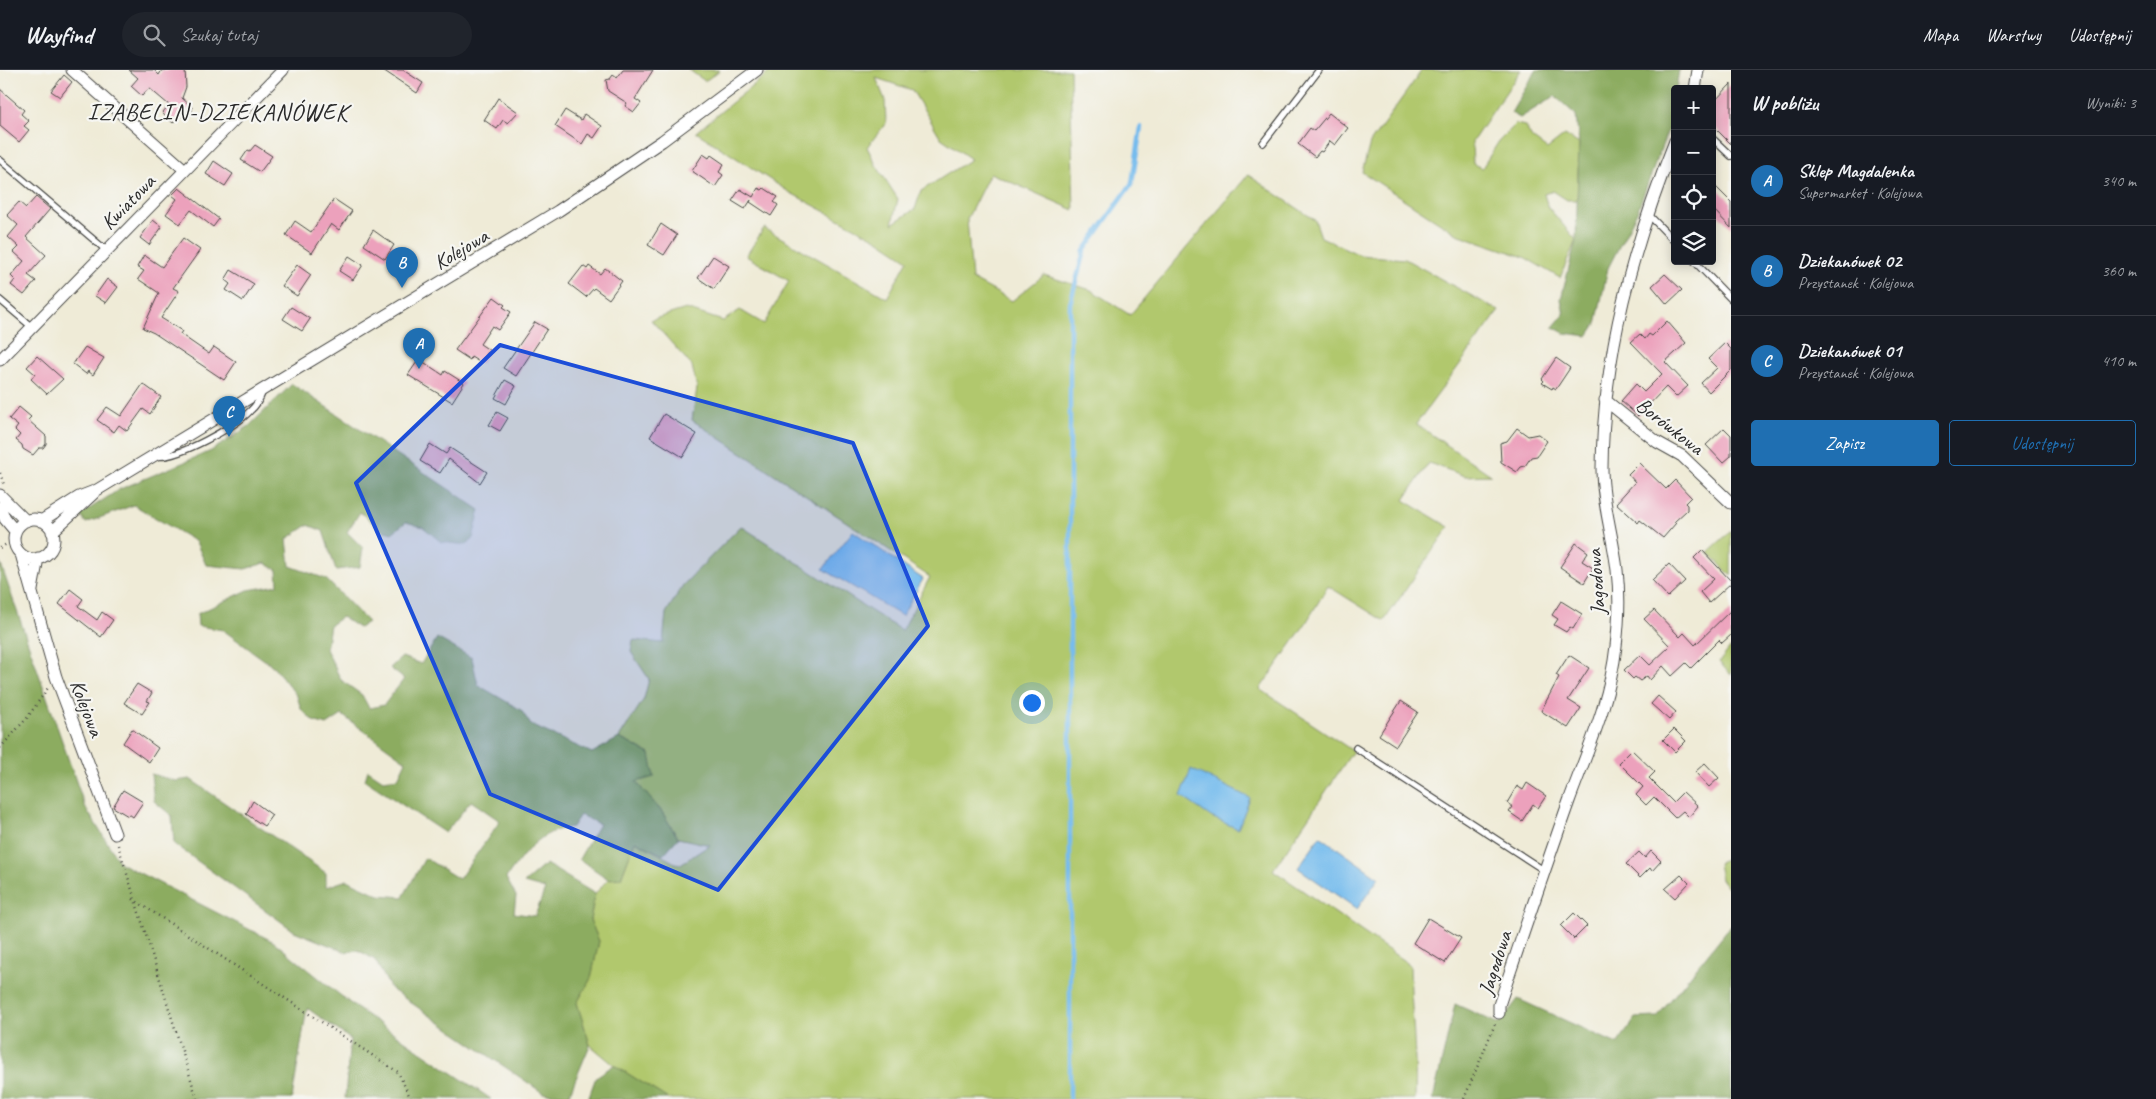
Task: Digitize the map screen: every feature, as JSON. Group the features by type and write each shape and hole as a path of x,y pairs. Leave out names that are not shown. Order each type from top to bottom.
{"street":[{"path":"72,70 185,170"},
{"name":"Kwiatowa","path":"0,360 283,70"},
{"name":"Kolejowa","path":"41,521 79,497 97,490 154,456 558,212 676,131 757,70"},
{"path":"1696,85 1698,70"},
{"name":"Jagodowa","path":"1499,1013 1499,1005 1545,872 1601,719 1610,684 1619,610 1618,572 1602,469 1605,400 1619,314 1647,214 1671,151"},
{"name":"Borówkowa","path":"1605,400 1657,442 1682,456 1731,504"},
{"name":"Kolejowa","path":"52,532 97,490"},
{"path":"0,496 26,521"},
{"path":"0,507 14,536 15,546 27,558 38,558 46,555 53,541 50,526 32,519 21,524 14,536"},
{"name":"Kolejowa","path":"21,554 56,677 115,834"},
{"name":"Kolejowa","path":"31,592 38,558"}],"lane":[{"path":"1263,144 1319,70"},
{"path":"1716,142 1731,156"},
{"path":"0,160 107,251"},
{"path":"1647,214 1671,238"},
{"path":"1698,265 1731,299"},
{"path":"0,300 33,328"},
{"path":"1356,748 1545,872"}],"path":[{"path":"0,548 14,536"},
{"path":"0,748 27,718 56,677"},
{"path":"115,834 133,899 198,1099"},
{"path":"133,899 398,1072 411,1099"},
{"path":"1464,1099 1499,1013"}],"highlighted area":[{"path":"500,345 853,443 928,626 718,890 490,794 356,483"}],"green space":[{"path":"689,70 720,70 705,81"},
{"path":"772,70 1070,70 1074,210 990,173 967,219 972,279 1012,301 1044,275 1091,290 1130,315 1248,175 1315,220 1321,237 1360,255 1405,259 1499,311 1416,424 1491,475 1465,476 1429,463 1404,500 1449,527 1384,621 1328,586 1306,623 1260,689 1353,751 1273,870 1410,965 1415,1099 668,1099 614,1065 590,1045 577,1003 591,978 599,941 590,920 595,894 608,879 621,878 635,841 679,865 710,845 678,838 662,812 635,781 650,754 619,738 644,699 649,679 631,652 633,640 663,643 666,613 683,585 741,526 902,631 930,577 692,420 697,388 692,366 651,320 686,309 723,321 740,310 764,324 789,281 746,256 764,228 887,298 908,260 878,240 789,192 696,132","holes":["876,78 912,90 941,138 971,159 921,191 915,209 892,224 898,199 867,147 886,123 885,100"]},
{"path":"1422,70 1521,70 1472,142 1473,164 1482,168 1499,141 1516,124 1525,126 1532,138 1547,149 1565,135 1579,144 1577,200 1567,200 1553,191 1544,194 1548,207 1576,240 1560,278 1524,257 1457,234 1362,172 1370,143"},
{"path":"1536,70 1679,70 1677,85 1671,85 1671,122 1637,212 1608,268 1596,324 1588,336 1564,333 1553,327 1564,314 1561,299 1576,240 1579,144 1576,115 1555,96 1520,118 1511,113"},
{"path":"292,384 480,510 473,538 467,545 441,542 423,527 406,522 392,533 381,530 360,512 347,532 363,548 360,567 336,570 323,531 308,525 287,539 290,566 326,579 368,622 359,628 342,617 330,625 326,649 341,680 362,695 369,708 384,705 404,679 390,668 402,657 421,664 437,638 472,658 478,685 521,710 531,725 592,753 619,738 650,754 654,777 636,782 662,812 678,838 663,855 635,841 621,878 608,879 579,859 599,824 580,815 572,827 560,829 541,838 527,851 506,878 516,896 514,913 535,916 545,889 524,883 546,864 595,894 590,920 599,941 591,978 577,1003 590,1045 569,1095 543,1093 391,989 375,960 358,950 346,952 294,931 174,844 172,816 154,801 151,774 176,781 190,779 326,873 326,887 347,880 379,895 403,897 425,858 459,879 500,821 471,801 445,833 365,780 368,770 383,780 398,778 406,761 342,715 327,725 313,721 301,709 297,696 274,667 223,630 198,626 197,614 248,590 278,585 277,570 265,563 245,569 206,565 196,542 134,505 86,523 80,515 120,489 211,451 249,426"},
{"path":"1731,531 1731,576 1708,552"},
{"path":"0,562 85,807 120,863 274,942 355,1007 491,1099 345,1098 350,1039 307,1008 292,1099 0,1099"},
{"path":"1731,647 1731,675 1719,662"},
{"path":"1731,858 1731,892 1721,879 1718,863"},
{"path":"1731,925 1731,1099 1433,1099 1455,1004 1499,1024 1518,999 1617,1044 1636,1018 1657,1017"},
{"path":"614,1065 668,1099 588,1099 596,1077"}],"water":[{"path":"853,531 923,579 902,616 823,569"},
{"path":"1191,769 1250,798 1238,829 1211,817 1181,796"},
{"path":"1320,836 1379,878 1357,909 1298,868"}],"building":[{"path":"129,70 154,70 159,75 162,70 185,70 186,87 182,98 192,107 192,112 188,117 180,115 173,123 162,113 169,105 149,88 142,96 131,86 138,78"},
{"path":"383,70 403,70 423,83 417,93"},
{"path":"623,70 653,70 635,99 641,103 634,112 625,106 627,103 608,91 606,80 610,79 613,75 617,78"},
{"path":"64,75 72,82 60,97 51,91"},
{"path":"1731,84 1731,144 1716,129 1716,100"},
{"path":"0,89 24,110 21,114 29,121 24,126 29,130 19,142 0,126"},
{"path":"498,98 518,112 508,123 503,120 497,129 484,120"},
{"path":"565,110 581,120 584,114 602,126 594,138 588,134 582,144 555,126"},
{"path":"1329,113 1348,128 1335,145 1330,141 1322,152 1320,151 1315,157 1298,144 1310,128 1314,131"},
{"path":"255,145 272,156 260,172 241,160 248,150 250,151"},
{"path":"703,154 709,158 711,155 724,164 719,172 723,175 715,187 692,171"},
{"path":"214,161 233,174 225,186 206,174"},
{"path":"1716,187 1731,202 1731,228 1716,212"},
{"path":"179,188 219,219 213,227 191,210 180,224 166,214 177,199 172,195"},
{"path":"758,188 762,190 764,188 778,197 774,202 778,205 771,216 750,202 751,200 745,209 732,201 740,189 753,197"},
{"path":"36,197 50,209 26,237 46,255 28,275 36,281 24,295 11,285 15,280 11,276 24,261 14,252 19,247 8,237 18,225 7,215 19,202 26,208"},
{"path":"334,199 352,211 339,230 331,224 312,253 286,235 295,221 311,232"},
{"path":"153,220 162,227 149,245 140,238"},
{"path":"661,224 677,235 664,255 648,245"},
{"path":"373,230 394,245 385,259 364,245"},
{"path":"183,238 200,250 173,288 179,291 161,318 182,331 180,334 209,354 214,347 236,362 224,380 154,333 143,328 159,293 138,279 144,271 137,267 144,255 162,267"},
{"path":"349,256 363,265 353,280 339,271"},
{"path":"713,256 729,266 714,289 698,278"},
{"path":"297,265 311,275 297,296 282,286"},
{"path":"583,266 587,269 589,266 600,274 605,268 622,281 609,299 594,288 586,297 569,284"},
{"path":"231,270 254,284 243,301 226,290 230,284 225,280"},
{"path":"1665,274 1682,290 1667,304 1652,286"},
{"path":"107,279 118,287 106,303 95,296"},
{"path":"494,297 505,305 503,307 511,312 498,330 492,326 480,344 489,350 481,363 471,357 470,360 455,350"},
{"path":"291,307 310,319 302,331 283,319"},
{"path":"1667,321 1686,343 1665,362 1688,386 1676,397 1666,387 1638,416 1621,401 1636,384 1644,392 1662,374 1631,342 1640,334 1645,339 1649,334 1652,336"},
{"path":"535,322 547,329 516,376 503,368"},
{"path":"1725,343 1731,349 1731,370 1709,392 1701,383 1717,368 1708,359"},
{"path":"85,347 104,358 93,375 88,371 86,374 73,364"},
{"path":"37,356 63,379 47,394 31,379 35,374 27,367"},
{"path":"1556,358 1570,368 1556,389 1553,387 1552,389 1542,383 1544,381 1542,379"},
{"path":"419,359 443,375 445,371 464,383 452,402 408,375"},
{"path":"505,380 516,386 506,404 495,398"},
{"path":"143,384 161,397 150,414 143,409 127,431 119,425 114,432 97,420 107,407 121,416"},
{"path":"19,407 31,417 28,420 46,436 46,444 33,455 23,449 22,445 16,440 20,435 15,430 18,426 9,419"},
{"path":"497,412 508,418 500,431 489,425"},
{"path":"664,414 697,434 683,457 650,437"},
{"path":"1517,428 1528,436 1538,434 1547,441 1537,456 1531,457 1525,466 1521,467 1517,472 1501,462 1500,443 1507,441"},
{"path":"1724,428 1731,435 1731,456 1723,463 1706,445"},
{"path":"430,444 446,454 450,448 487,472 480,483 449,459 440,473 420,461"},
{"path":"1639,463 1666,489 1675,480 1691,497 1685,503 1687,510 1674,522 1676,523 1663,538 1640,520 1638,523 1616,503 1635,482 1628,474"},
{"path":"1576,543 1588,552 1582,561 1593,568 1584,583 1560,567"},
{"path":"1702,550 1731,581 1709,603 1700,592 1714,579 1694,558"},
{"path":"1669,564 1685,581 1668,597 1652,580"},
{"path":"70,589 83,599 78,606 97,620 102,612 113,620 101,637 59,604"},
{"path":"1561,601 1582,614 1573,629 1570,627 1566,632 1554,625 1558,619 1552,615"},
{"path":"1654,610 1680,637 1684,633 1695,645 1731,610 1731,635 1722,643 1719,640 1691,668 1686,663 1672,676 1663,666 1650,680 1647,676 1640,681 1635,677 1633,679 1624,670 1640,655 1650,665 1670,646 1644,619"},
{"path":"1569,655 1589,668 1568,700 1581,708 1568,728 1541,711 1559,677 1556,675"},
{"path":"137,684 152,693 147,701 150,702 142,714 124,703"},
{"path":"1658,696 1676,712 1669,720 1651,704"},
{"path":"1401,701 1418,712 1396,746 1379,735"},
{"path":"132,729 158,748 149,762 123,743"},
{"path":"1674,729 1686,741 1675,752 1663,740"},
{"path":"1632,750 1655,772 1649,778 1673,802 1683,792 1698,806 1689,817 1683,811 1675,818 1654,797 1646,805 1636,795 1643,787 1619,763"},
{"path":"1705,763 1719,778 1709,787 1695,772"},
{"path":"1527,783 1546,796 1538,808 1533,804 1522,821 1509,812 1513,807 1507,803 1517,786 1523,790"},
{"path":"123,790 143,802 133,817 113,807"},
{"path":"253,801 272,815 264,826 246,814"},
{"path":"1651,851 1661,861 1652,871 1650,868 1640,878 1626,864 1639,852 1645,858"},
{"path":"1681,875 1689,883 1675,898 1665,889"},
{"path":"1574,913 1587,926 1574,939 1561,926"},
{"path":"1428,918 1461,938 1445,963 1413,943"}],"waterway":[{"path":"1070,1099 1070,304 1084,251 1132,183 1141,127"}],"place":[{"name":"Dziekanówek 02","path":"402,288"},
{"name":"Sklep Magdalenka","path":"419,369"},
{"name":"Dziekanówek 01","path":"229,437"}],"district":[{"name":"IZABELIN-DZIEKANÓWEK","path":"218,112"}]}
